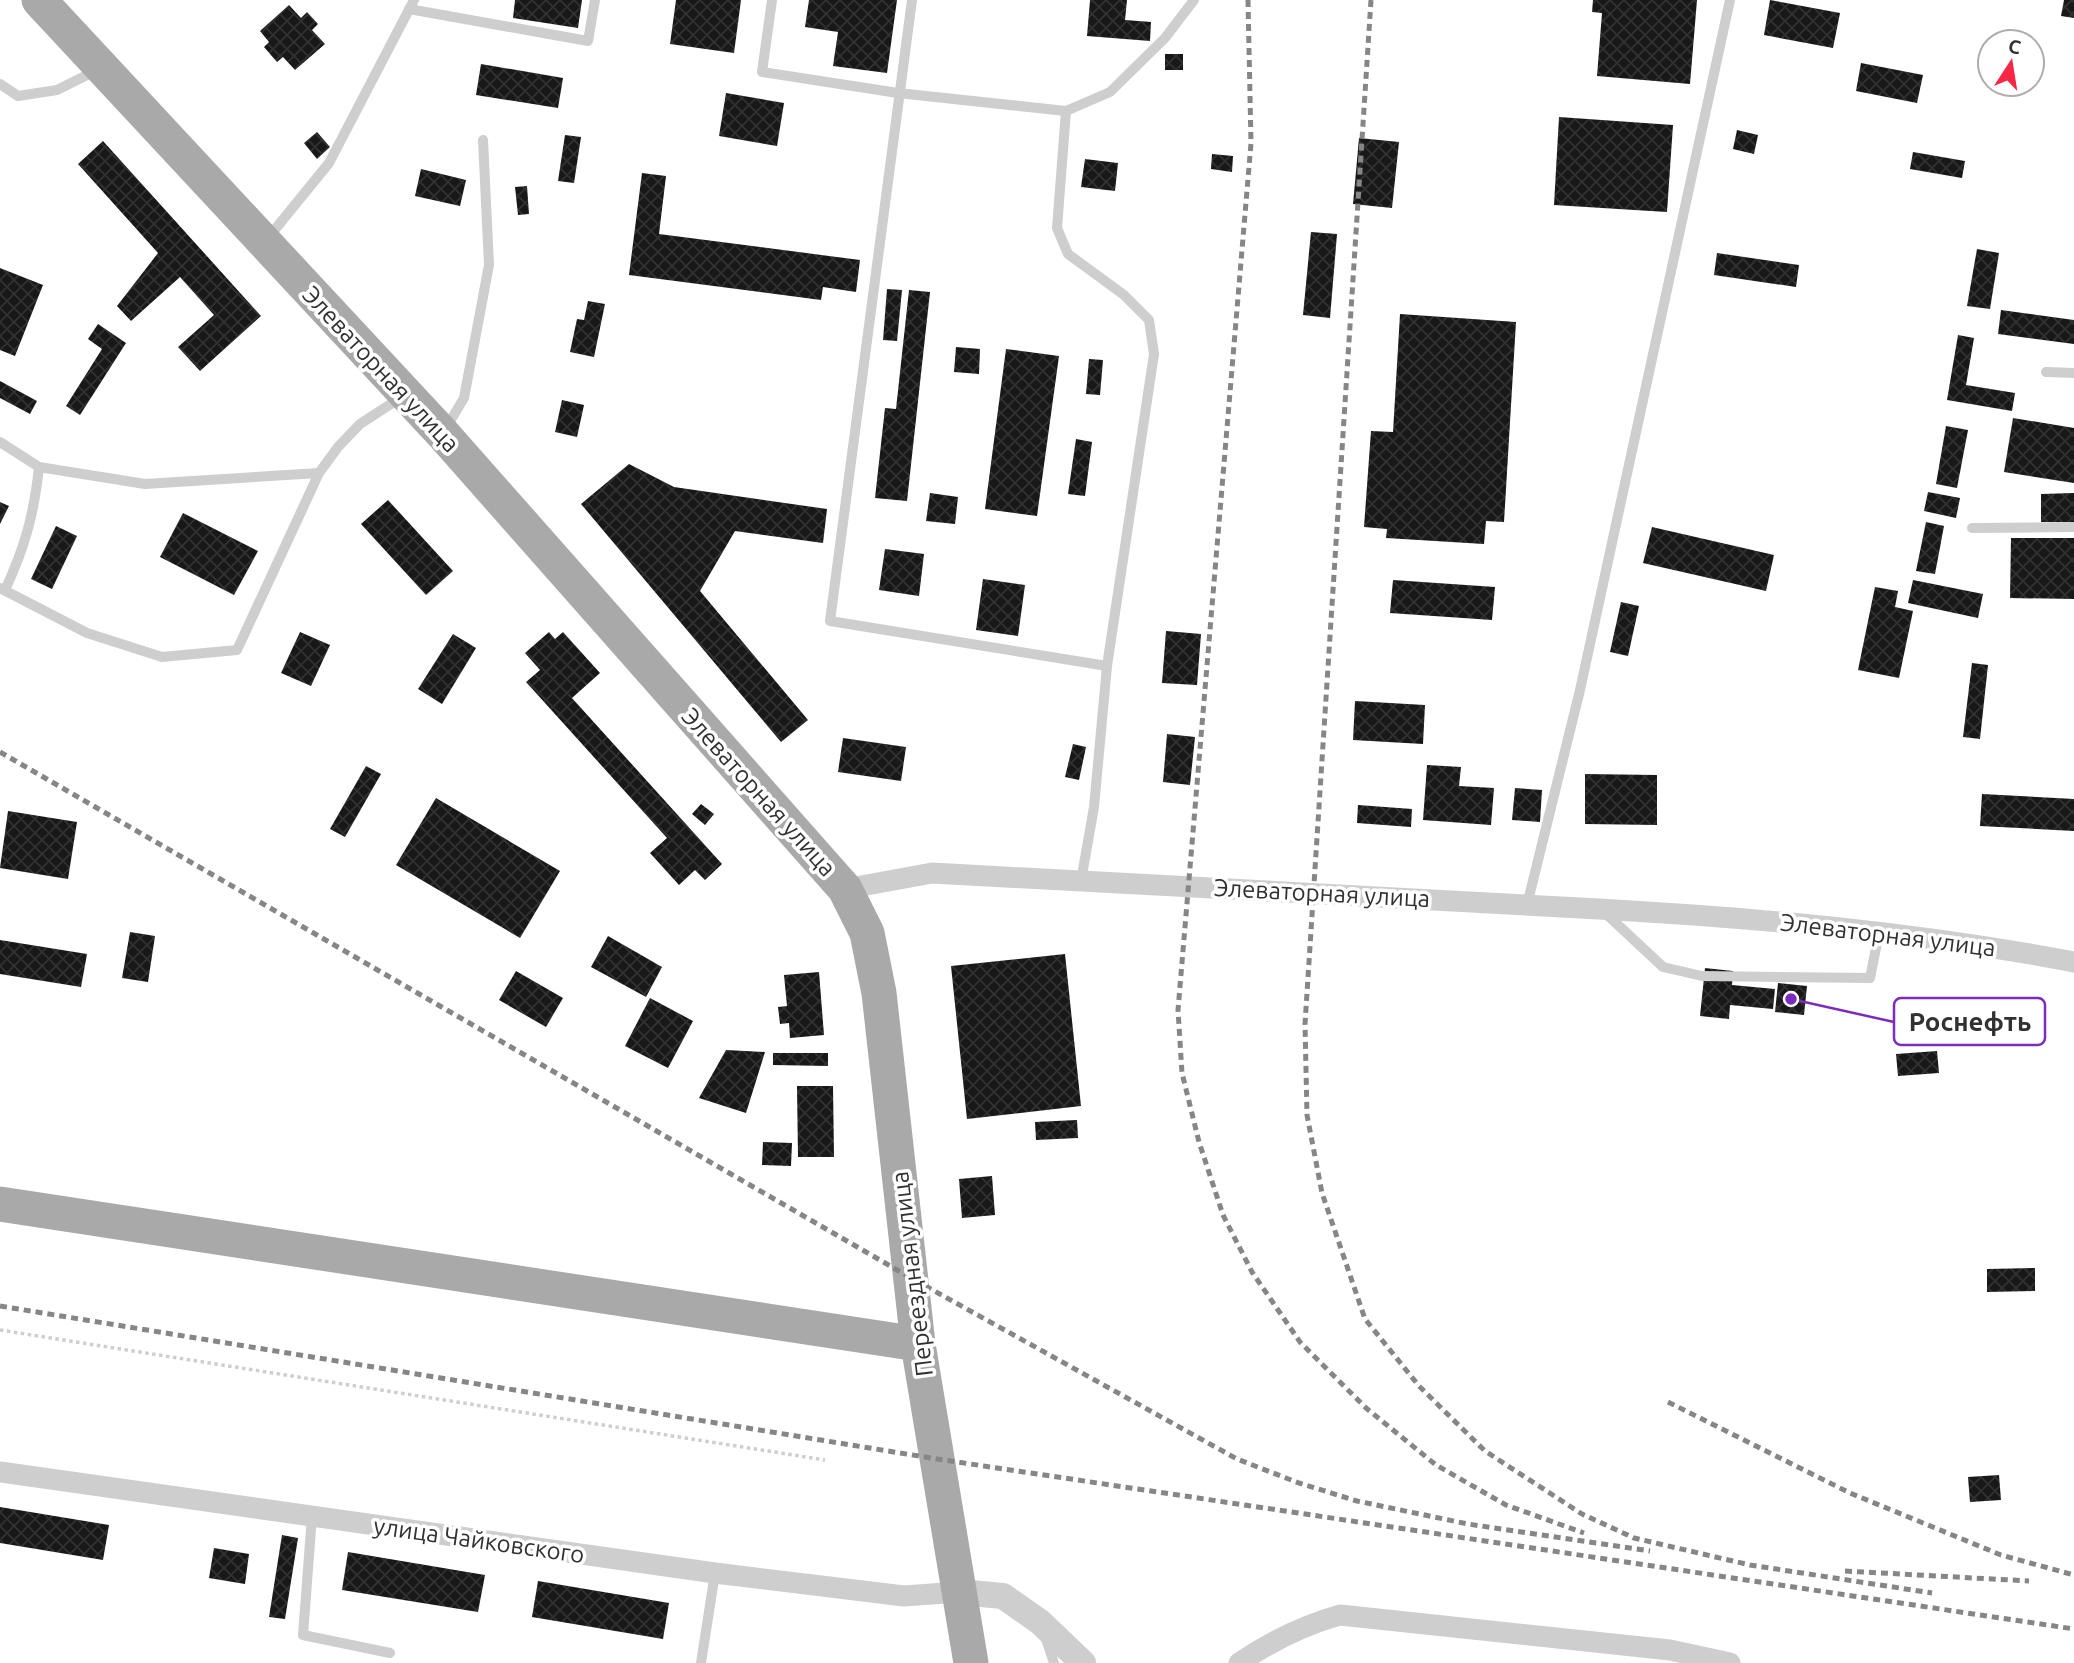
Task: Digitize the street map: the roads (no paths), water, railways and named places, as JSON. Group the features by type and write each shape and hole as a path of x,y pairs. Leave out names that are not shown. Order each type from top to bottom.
{"main road":[{"name":"Элеваторная улица","path":"39,0 443,434 845,889"},
{"name":"Переездная улица","path":"845,889 867,933 879,993 918,1344 971,1663"},
{"path":"0,1204 918,1344"}],"street":[{"name":"Элеваторная улица","path":"845,889 932,873 1707,915 2010,949 2074,962"},
{"name":"улица Чайковского","path":"0,1472 715,1573 904,1596 959,1592"},
{"path":"959,1592 1003,1596 1040,1622 1083,1663"},
{"path":"1239,1663 1256,1651 1311,1623 1340,1615 1670,1650 1730,1663"}],"lane":[{"path":"264,243 328,163 411,4 588,41 595,0"},
{"path":"772,0 762,72 898,93 1066,111 1110,92 1165,38 1194,0"},
{"path":"912,0 830,621 1107,666"},
{"path":"1527,905 1580,690 1730,0"},
{"path":"0,84 18,96 57,90 101,68"},
{"path":"1066,111 1057,228 1068,254 1124,295 1149,320 1154,354 1107,666 1094,807 1081,881"},
{"path":"443,434 464,398 489,265 483,140"},
{"path":"2046,372 2074,373"},
{"path":"40,467 36,499 23,553 3,589 87,633 162,657 237,650 319,473 338,447 360,424 406,394"},
{"path":"0,442 40,467 145,484 319,473"},
{"path":"1972,528 2074,527"},
{"path":"1600,909 1663,967 1702,976 1870,978 1879,933"},
{"path":"312,1516 303,1635 390,1653"},
{"path":"701,1663 715,1573"},
{"path":"1040,1622 1054,1663"}],"railway":[{"path":"1248,0 1251,143 1178,1010 1182,1073 1199,1142 1223,1215 1252,1272 1300,1342 1366,1408 1436,1465 1506,1505 1584,1533"},
{"path":"1371,0 1305,1024 1307,1115 1322,1193 1365,1319 1419,1386 1485,1451 1582,1514 1634,1538 1750,1565 1932,1593"},
{"path":"0,752 911,1278 1237,1459 1299,1483 1357,1501 1468,1524 1650,1551"},
{"path":"0,1306 937,1459 2074,1629"},
{"path":"1668,1402 1850,1493 2001,1555 2074,1575"},
{"path":"1845,1571 2029,1581"}],"place":[{"name":"Роснефть","path":"1791,999"}]}
